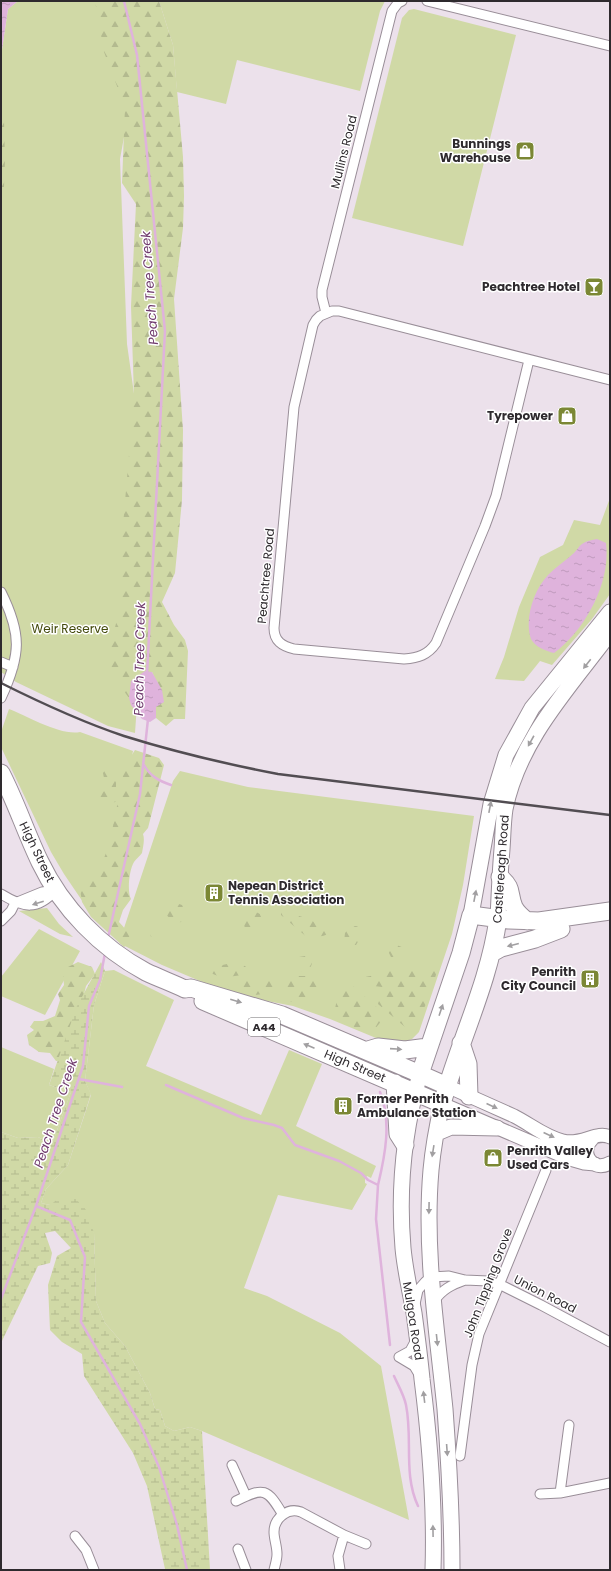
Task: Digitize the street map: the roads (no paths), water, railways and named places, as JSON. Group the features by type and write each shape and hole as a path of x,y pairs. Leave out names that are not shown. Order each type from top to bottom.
{"highway":[{"name":"High Street","path":"1,773 40,861 56,890 71,910 100,940 114,951 146,971 185,989 189,995 442,1104"},
{"path":"500,877 509,884 514,907 519,915 527,921"},
{"path":"469,924 497,924 550,920 610,911"},
{"path":"497,924 525,931 561,929 610,919"},
{"name":"Castlereagh Road","path":"420,1074 469,924"},
{"name":"Castlereagh Road","path":"442,1104 492,953 497,924"},
{"path":"492,953 501,948 535,939 561,929"},
{"name":"High Street","path":"185,989 191,988 268,1010 447,1086"},
{"path":"462,1043 468,1064 469,1096"},
{"name":"High Street","path":"364,1051 378,1047 405,1050 428,1046"},
{"path":"395,1083 398,1134 405,1145"}],"main road":[{"name":"Castlereagh Road","path":"469,924 491,804 506,755 532,708 610,612"},
{"name":"Castlereagh Road","path":"497,924 504,818 506,805 515,777 527,749 542,722 610,633"},
{"name":"Mulgoa Road","path":"420,1074 405,1145 402,1180 402,1232 405,1266 414,1314 428,1437 432,1492 433,1570"},
{"name":"High Street","path":"447,1086 563,1141 583,1141 600,1135 610,1137"},
{"name":"High Street","path":"442,1104 570,1159 604,1166"},
{"name":"Mulgoa Road","path":"442,1104 431,1169 429,1233 433,1301 448,1450 451,1496 452,1570"},
{"path":"436,1133 451,1127 497,1128"},
{"path":"593,1138 587,1145 586,1154 588,1158 604,1166"}],"street":[{"name":"Mullins Road","path":"326,313 322,290 392,12 398,3 402,1"},
{"path":"427,1 610,46"},
{"path":"326,313 339,311 610,380"},
{"name":"Peachtree Road","path":"326,313 316,320 313,325 293,413 274,628 276,640 286,647 294,649 404,659 420,657 427,654 432,649 436,643 485,526 496,496 529,360"},
{"path":"1,592 15,626 16,652 14,667 1,698"},
{"path":"1,662 14,667"},
{"path":"1,894 15,903 32,905 47,900 56,890"},
{"path":"1,921 11,911 15,903"},
{"name":"John Tipping Grove","path":"460,1456 472,1365 479,1334 546,1170"},
{"name":"Union Road","path":"431,1277 449,1276 465,1280 488,1281 499,1284 542,1305 610,1342"},
{"path":"414,1314 418,1290 431,1277"},
{"name":"Union Road","path":"433,1301 440,1292 450,1285 465,1280"},
{"path":"560,1493 569,1425"},
{"path":"232,1465 246,1496"},
{"path":"540,1494 560,1493 610,1483"},
{"path":"236,1501 257,1492 268,1494 274,1499 283,1515"},
{"path":"274,1570 277,1555 274,1528 277,1521 283,1515 291,1511 298,1510 344,1535 366,1544"},
{"path":"340,1570 338,1556 344,1535"},
{"path":"75,1536 86,1550 94,1570"},
{"path":"238,1549 246,1570"}],"water":[{"path":"1,1 18,1 8,9 1,56"},
{"path":"597,539 606,543 606,558 604,574 594,604 576,632 554,653 541,648 533,642 529,631 530,613 538,588 554,569 574,553 581,545 587,541"},
{"path":"145,671 152,672 162,690 164,702 156,707 156,718 150,722 142,719 131,705 129,698 131,681"}],"waterway":[{"name":"Peach Tree Creek","path":"124,1 137,55 165,331 147,674"},
{"name":"Peach Tree Creek","path":"108,938 140,794 148,719"},
{"path":"144,765 155,778 171,785"},
{"name":"Peach Tree Creek","path":"1,1299 36,1206 83,1066 89,1006 100,980 105,953"},
{"path":"79,1079 122,1087"},
{"path":"166,1085 243,1118 282,1128 295,1145 339,1161 361,1173 368,1180 378,1185 376,1219 390,1345"},
{"path":"378,1185 386,1138 386,1115 380,1092"},
{"path":"36,1206 70,1220 85,1257 81,1322 140,1424 159,1467 177,1525 187,1570"},
{"path":"394,1376 406,1405 409,1431 409,1469 413,1494 418,1506"}],"railway":[{"path":"1,683 62,712 108,731 162,747 239,766 278,774 610,815"}],"place":[{"name":"Bunnings Warehouse","path":"525,151"},
{"name":"Peachtree Hotel","path":"594,287"},
{"name":"Tyrepower","path":"567,416"},
{"name":"Nepean District Tennis Association","path":"214,893"},
{"name":"Penrith City Council","path":"590,979"},
{"name":"Former Penrith Ambulance Station","path":"343,1106"},
{"name":"Penrith Valley Used Cars","path":"493,1158"}],"park label":[{"name":"Weir Reserve","path":"70,629"}]}
